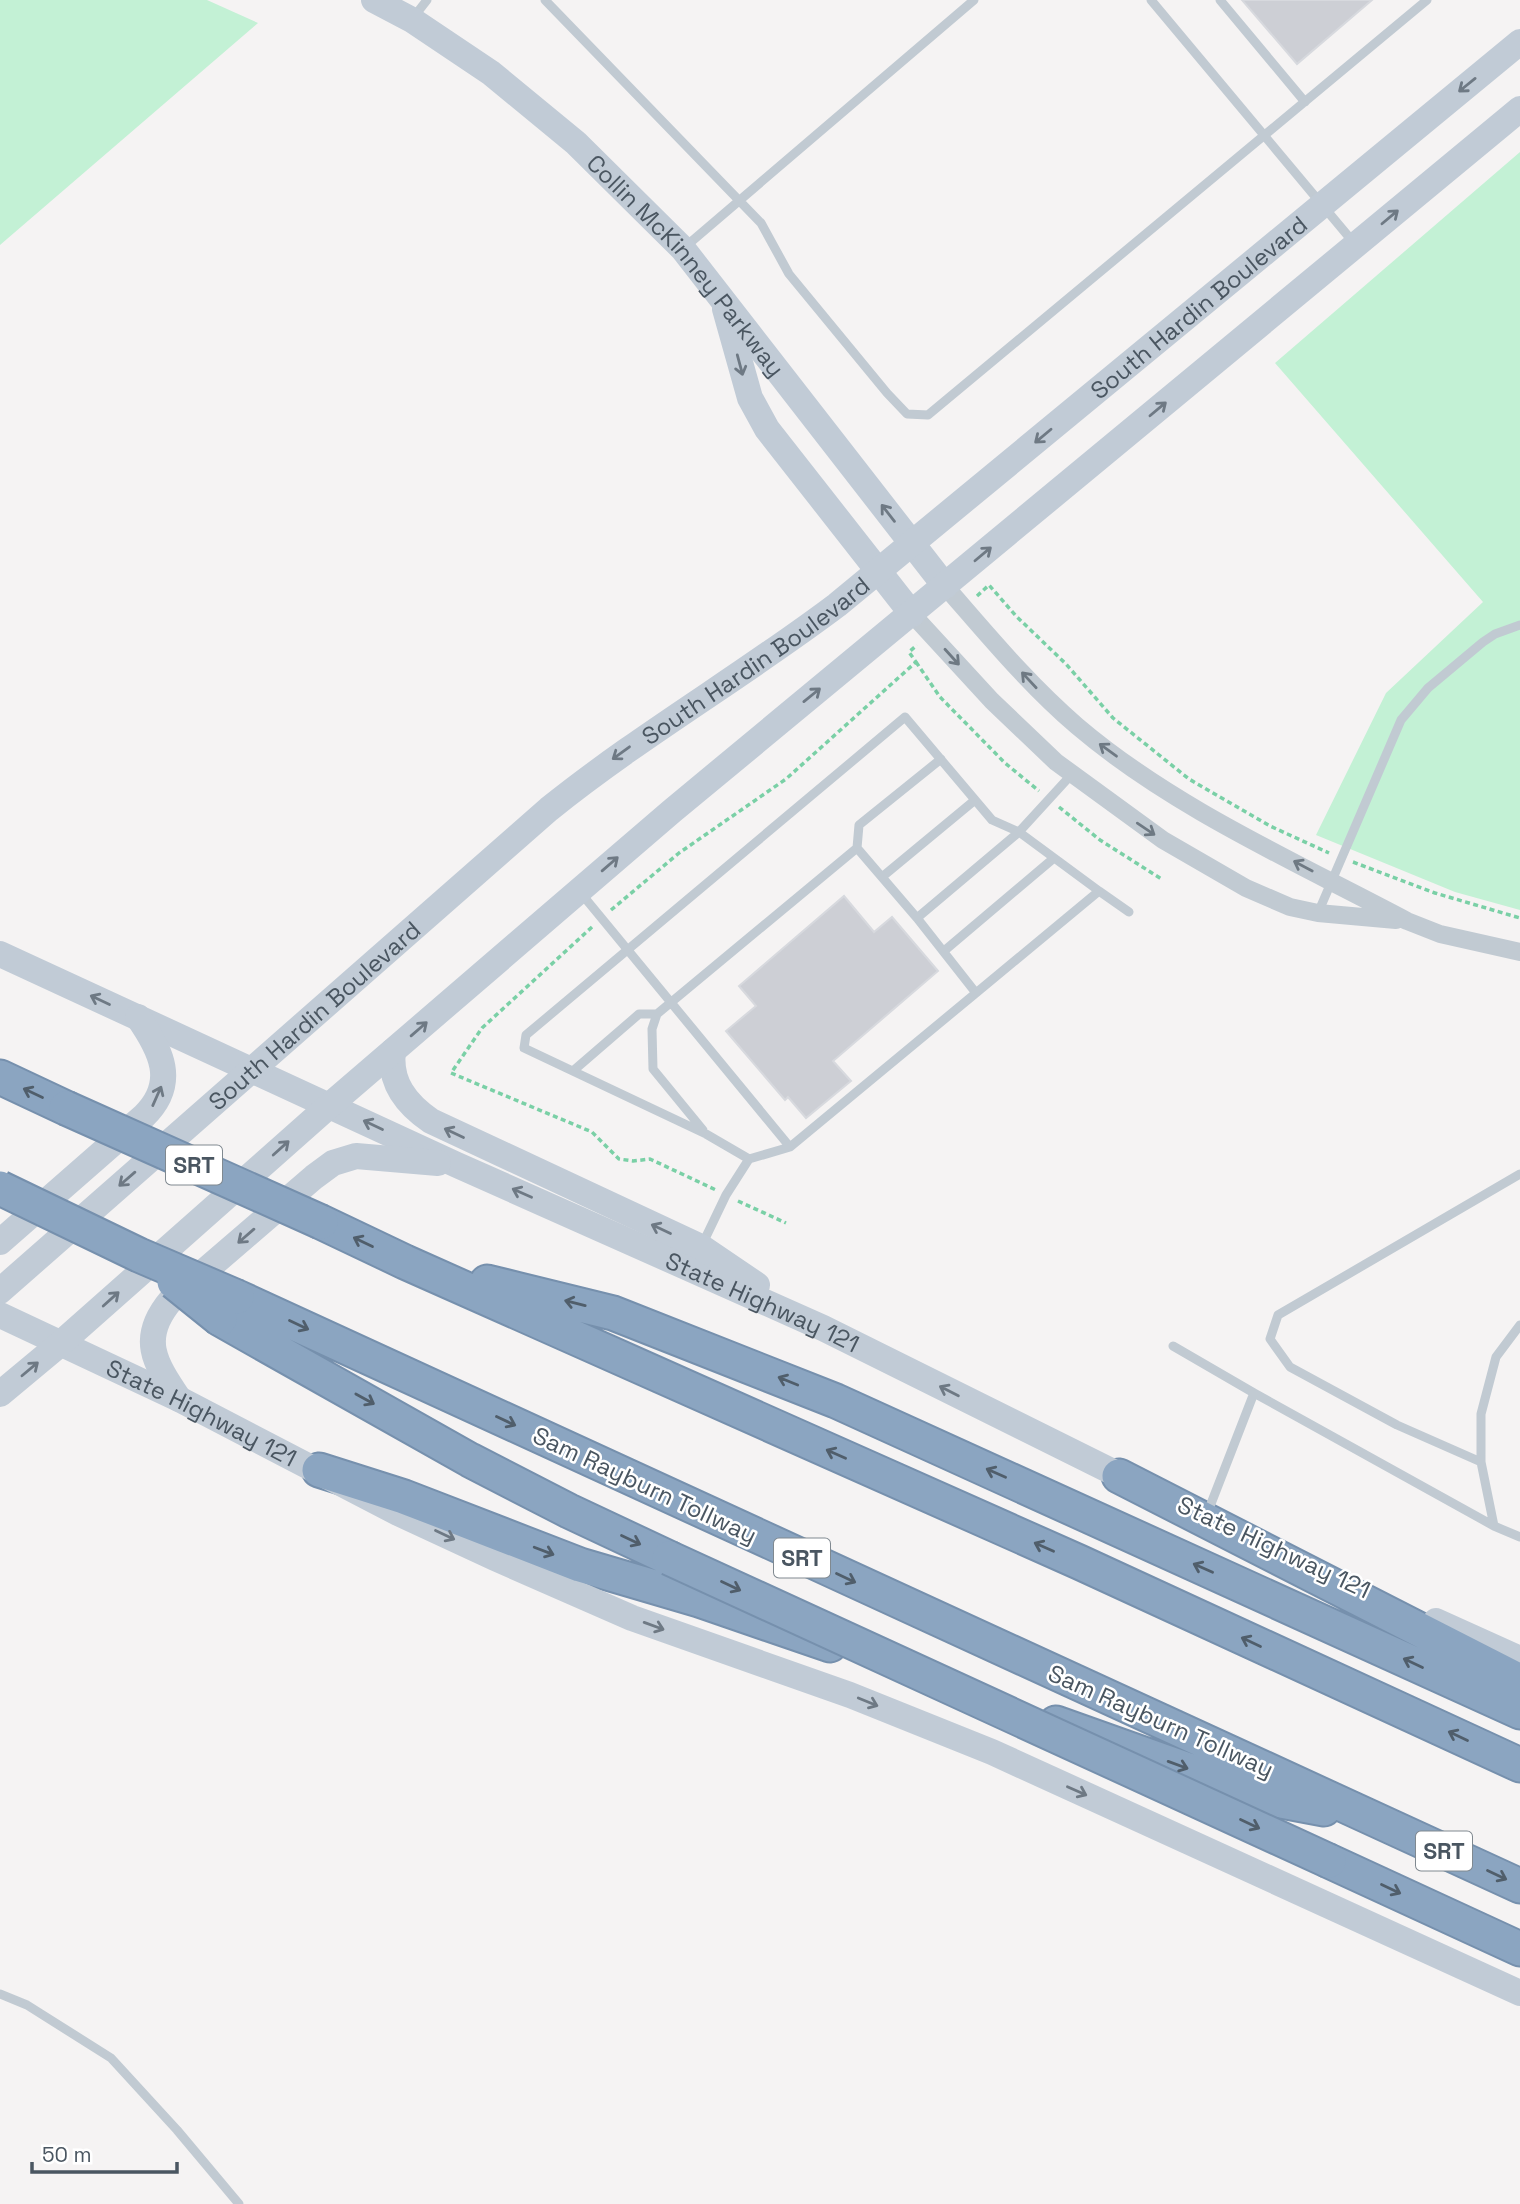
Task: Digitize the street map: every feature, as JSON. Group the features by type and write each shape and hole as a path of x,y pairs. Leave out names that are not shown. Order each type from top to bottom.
{"highway":[{"name":"SRT","path":"0,1077 405,1262 1079,1562 1520,1765"},
{"path":"0,1188 139,1255 470,1460 569,1511 1520,1949"},
{"path":"405,1262 613,1313 742,1362 836,1401 1520,1712"},
{"name":"Sam Rayburn Tollway","path":"228,1308 945,1624 1520,1886"},
{"path":"319,1470 404,1497 580,1565 712,1605 1126,1746 1270,1800 1368,1816"},
{"path":"1119,1476 1520,1681"}],"main road":[{"name":"Collin McKinney Parkway","path":"373,0 419,10 576,142 683,249 945,586"},
{"name":"South Hardin Boulevard","path":"0,1291 549,809 660,726 794,638 879,571 1520,42"},
{"path":"0,1394 672,811 1520,109"},
{"path":"723,299 750,398 767,429 912,614"},
{"name":"State Highway 121","path":"0,954 457,1164 823,1328 1119,1476 1520,1660"},
{"path":"0,1242 144,1116 157,1099 163,1064 153,1039 138,1017"},
{"path":"393,1051 392,1070 400,1090 419,1113 431,1121 701,1247 823,1328"},
{"path":"179,1399 162,1374 152,1349 159,1317 171,1300 314,1177 333,1163 356,1156 457,1164"},
{"name":"State Highway 121","path":"0,1315 179,1399 398,1513 495,1558 632,1618 849,1695 992,1752 1520,1993"}],"street":[{"path":"945,586 1052,704 1107,750 1207,815 1407,921 1440,933 1520,952"},
{"path":"912,614 992,701 1072,774 1137,823 1270,900 1318,913 1407,921"}],"lane":[{"path":"545,0 761,223 789,274 887,393 907,414 928,415 1427,0"},
{"path":"683,249 974,0"},
{"path":"1151,0 1356,245"},
{"path":"1220,0 1305,102"},
{"path":"1318,913 1395,733 1413,703 1483,642 1495,634 1520,625"},
{"path":"749,1159 706,1134 524,1048 526,1035 905,717 992,820 1018,832 1129,912"},
{"path":"706,1134 653,1069 652,1029 657,1014 857,848 859,825 941,759"},
{"path":"917,918 1018,832 1072,774"},
{"path":"882,877 975,800"},
{"path":"857,848 976,993"},
{"path":"944,951 1054,858"},
{"path":"579,891 790,1147"},
{"path":"701,1247 726,1195 749,1159 790,1147 1099,891"},
{"path":"573,1071 639,1014 657,1014"},
{"path":"1481,1462 1397,1425 1290,1367 1270,1339 1278,1315 1520,1174"},
{"path":"1494,1526 1481,1462 1481,1414 1496,1357 1520,1325"},
{"path":"1173,1346 1494,1526 1520,1537"},
{"path":"1206,1516 1254,1393"},
{"path":"0,1994 27,2005 111,2059 177,2130 239,2204"}],"path":[{"path":"916,662 940,697 1005,763 1100,840 1163,880"}],"green space":[{"path":"0,0 207,0 258,23 0,245"},
{"path":"1520,152 1520,910 1455,892 1316,835 1386,693 1483,602 1275,363"}],"building":[{"path":"1242,0 1372,0 1297,64"},
{"path":"844,896 874,932 892,917 938,971 833,1061 851,1081 806,1118 788,1097 785,1100 726,1031 756,1006 739,986"}]}
